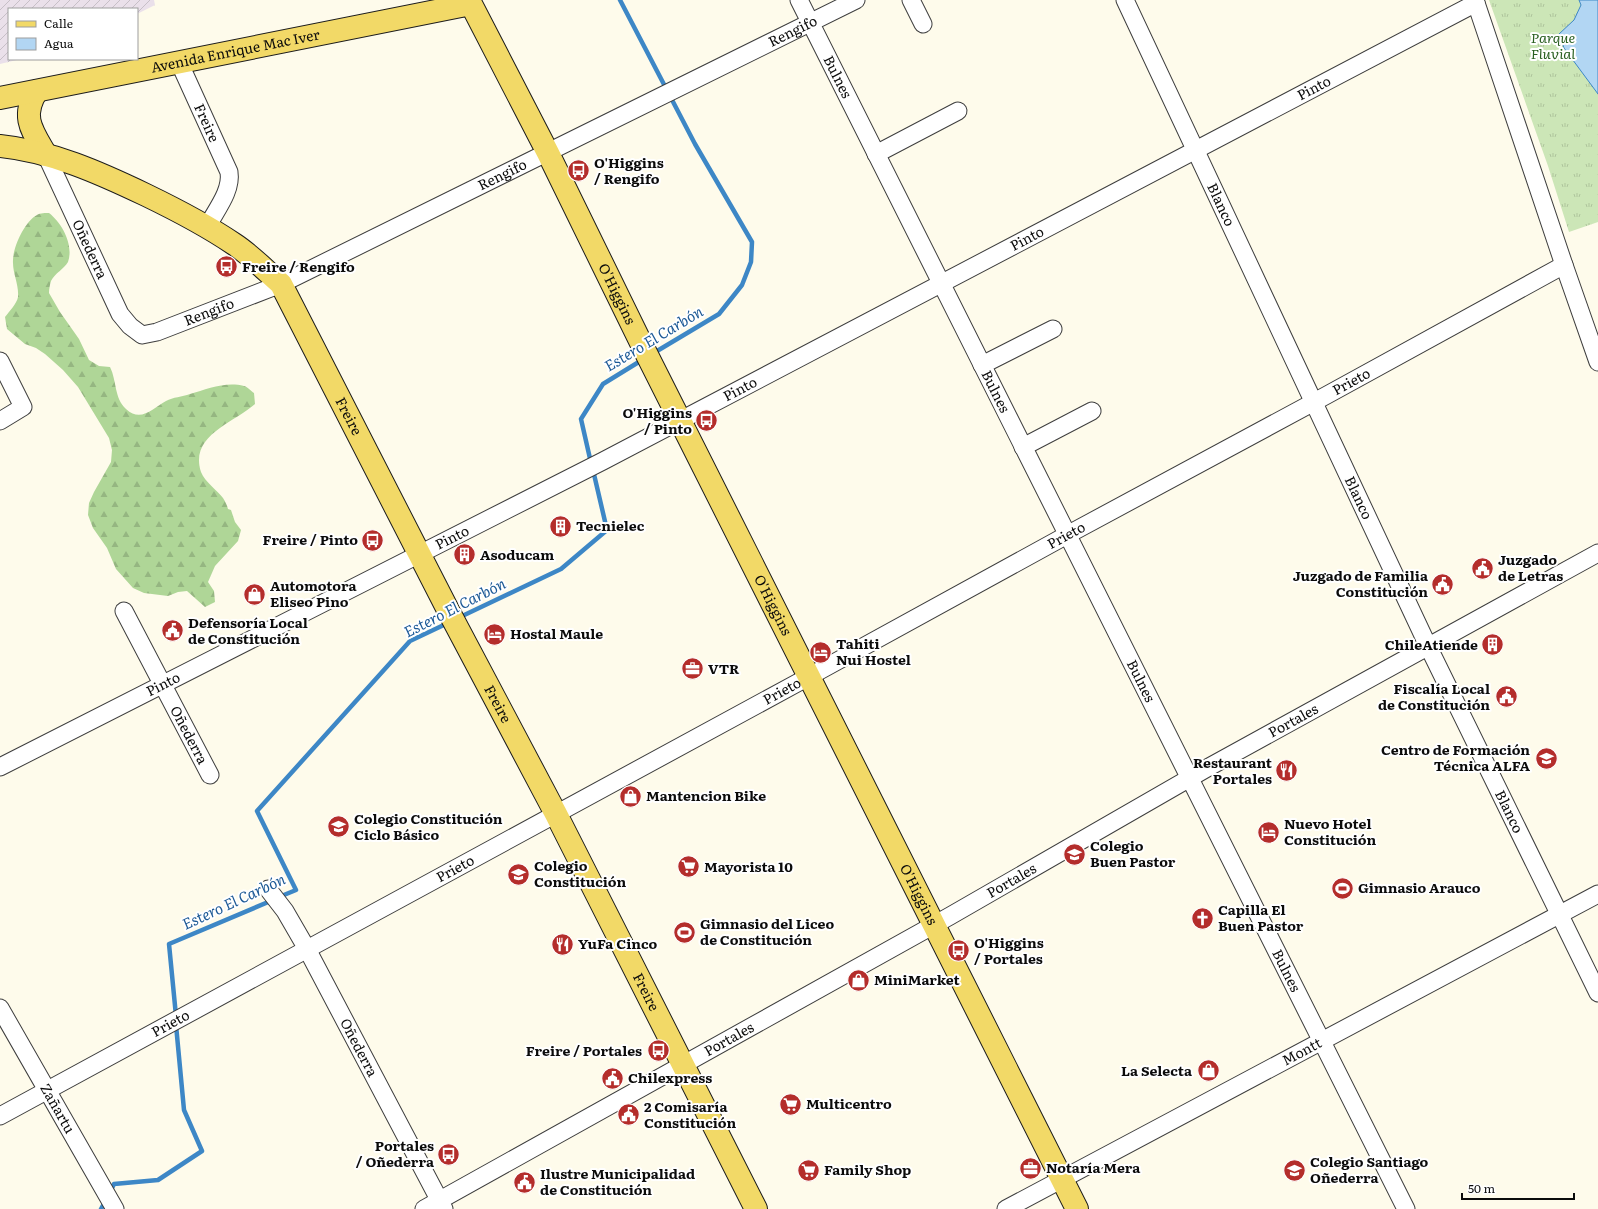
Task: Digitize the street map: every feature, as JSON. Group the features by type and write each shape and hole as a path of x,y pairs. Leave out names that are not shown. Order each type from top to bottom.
{"main road":[{"name":"Avenida Enrique Mac Iver","path":"0,98 470,2"},
{"name":"O'Higgins","path":"470,2 548,153 657,375 810,676 1077,1209"},
{"path":"37,90 30,104 29,121 31,129 46,155"},
{"path":"0,146 22,148 46,155"},
{"name":"Freire","path":"46,155 75,164 110,178 207,227 236,245 281,284 452,618 556,814 756,1209"}],"street":[{"name":"Bulnes","path":"799,0 1406,1209"},
{"name":"Rengifo","path":"142,335 157,332 281,284 856,0"},
{"path":"911,0 923,24"},
{"name":"Blanco","path":"1125,0 1428,646 1598,993"},
{"path":"1475,1 1598,362"},
{"name":"Pinto","path":"0,767 583,471 1195,150 1475,1"},
{"name":"Freire","path":"179,62 229,172 230,180 228,188 207,227"},
{"path":"876,154 958,111"},
{"name":"Oñederra","path":"46,155 120,314 130,326 142,335"},
{"name":"Prieto","path":"0,1116 810,676 1067,534 1314,402 1564,265"},
{"path":"982,365 1053,329"},
{"path":"0,361 23,407 0,421"},
{"path":"1023,447 1092,411"},
{"name":"Portales","path":"424,1209 442,1205 683,1065 934,925 1189,778 1598,553"},
{"name":"Oñederra","path":"124,611 210,775"},
{"name":"Oñederra","path":"268,889 285,911 307,949 442,1205"},
{"name":"Montt","path":"1006,1209 1598,894"},
{"name":"Zañartu","path":"0,1008 114,1207"}],"shaded area":[{"path":"0,0 154,0 155,5 138,14 138,8 8,8 8,60 17,60 0,64"}],"green space":[{"name":"Parque Fluvial","path":"1489,0 1598,0 1598,222 1569,232 1548,166"},
{"path":"49,213 58,222 66,235 69,255 68,262 51,281 49,293 79,339 89,360 99,366 110,367 119,400 126,409 137,415 147,413 169,400 210,388 230,384 244,386 254,393 255,404 216,431 207,439 201,448 199,459 201,472 205,479 223,498 228,509 231,510 235,522 241,530 238,541 215,566 208,582 214,591 215,602 205,607 187,591 178,592 168,596 144,593 133,588 116,569 107,548 93,528 88,515 89,503 111,462 112,450 109,438 78,387 63,370 45,354 36,348 25,344 7,329 5,317 15,305 18,297 18,288 13,263 14,251 23,230 32,218 40,214"}],"water":[{"path":"1579,0 1598,0 1598,94 1564,48 1559,34 1574,20 1581,5"}],"waterway":[{"name":"Estero El Carbón","path":"620,0 695,144 752,242 751,262 742,285 719,314 652,354"},
{"name":"Estero El Carbón","path":"591,463 581,419 603,384 642,360"},
{"name":"Estero El Carbón","path":"458,618 561,569 607,530 593,470"},
{"name":"Estero El Carbón","path":"279,897 296,890 257,811 410,641 448,623"},
{"name":"Estero El Carbón","path":"176,1016 169,944 273,900"},
{"name":"Estero El Carbón","path":"110,1192 114,1184 158,1180 202,1151 184,1110 176,1025"},
{"name":"Estero El Carbón","path":"101,1209 106,1200"}],"place":[{"name":"O'Higgins / Rengifo","path":"578,171"},
{"name":"Freire / Rengifo","path":"227,267"},
{"name":"O'Higgins / Pinto","path":"707,421"},
{"name":"Tecnielec","path":"561,526"},
{"name":"Freire / Pinto","path":"373,540"},
{"name":"Asoducam","path":"465,555"},
{"name":"Juzgado de Letras","path":"1482,568"},
{"name":"Juzgado de Familia Constitución","path":"1443,584"},
{"name":"Automotora Eliseo Pino","path":"255,594"},
{"name":"Defensoría Local de Constitución","path":"172,631"},
{"name":"Hostal Maule","path":"494,634"},
{"name":"ChileAtiende","path":"1493,645"},
{"name":"Tahiti Nui Hostel","path":"820,652"},
{"name":"VTR","path":"693,669"},
{"name":"Fiscalía Local de Constitución","path":"1506,697"},
{"name":"Centro de Formación Técnica ALFA","path":"1546,758"},
{"name":"Restaurant Portales","path":"1287,771"},
{"name":"Mantencion Bike","path":"630,796"},
{"name":"Colegio Constitución Ciclo Básico","path":"338,827"},
{"name":"Nuevo Hotel Constitución","path":"1268,832"},
{"name":"Colegio Buen Pastor","path":"1074,854"},
{"name":"Mayorista 10","path":"689,867"},
{"name":"Colegio Constitución","path":"518,874"},
{"name":"Gimnasio Arauco","path":"1342,888"},
{"name":"Capilla El Buen Pastor","path":"1202,918"},
{"name":"Gimnasio del Liceo de Constitución","path":"685,932"},
{"name":"YuFa Cinco","path":"562,944"},
{"name":"O'Higgins / Portales","path":"959,951"},
{"name":"MiniMarket","path":"858,980"},
{"name":"Freire / Portales","path":"658,1051"},
{"name":"La Selecta","path":"1208,1071"},
{"name":"Chilexpress","path":"613,1078"},
{"name":"Multicentro","path":"790,1104"},
{"name":"2 Comisaría Constitución","path":"629,1115"},
{"name":"Portales / Oñederra","path":"449,1154"},
{"name":"Notaría Mera","path":"1030,1168"},
{"name":"Family Shop","path":"808,1170"},
{"name":"Colegio Santiago Oñederra","path":"1294,1170"},
{"name":"Ilustre Municipalidad de Constitución","path":"525,1182"}]}
